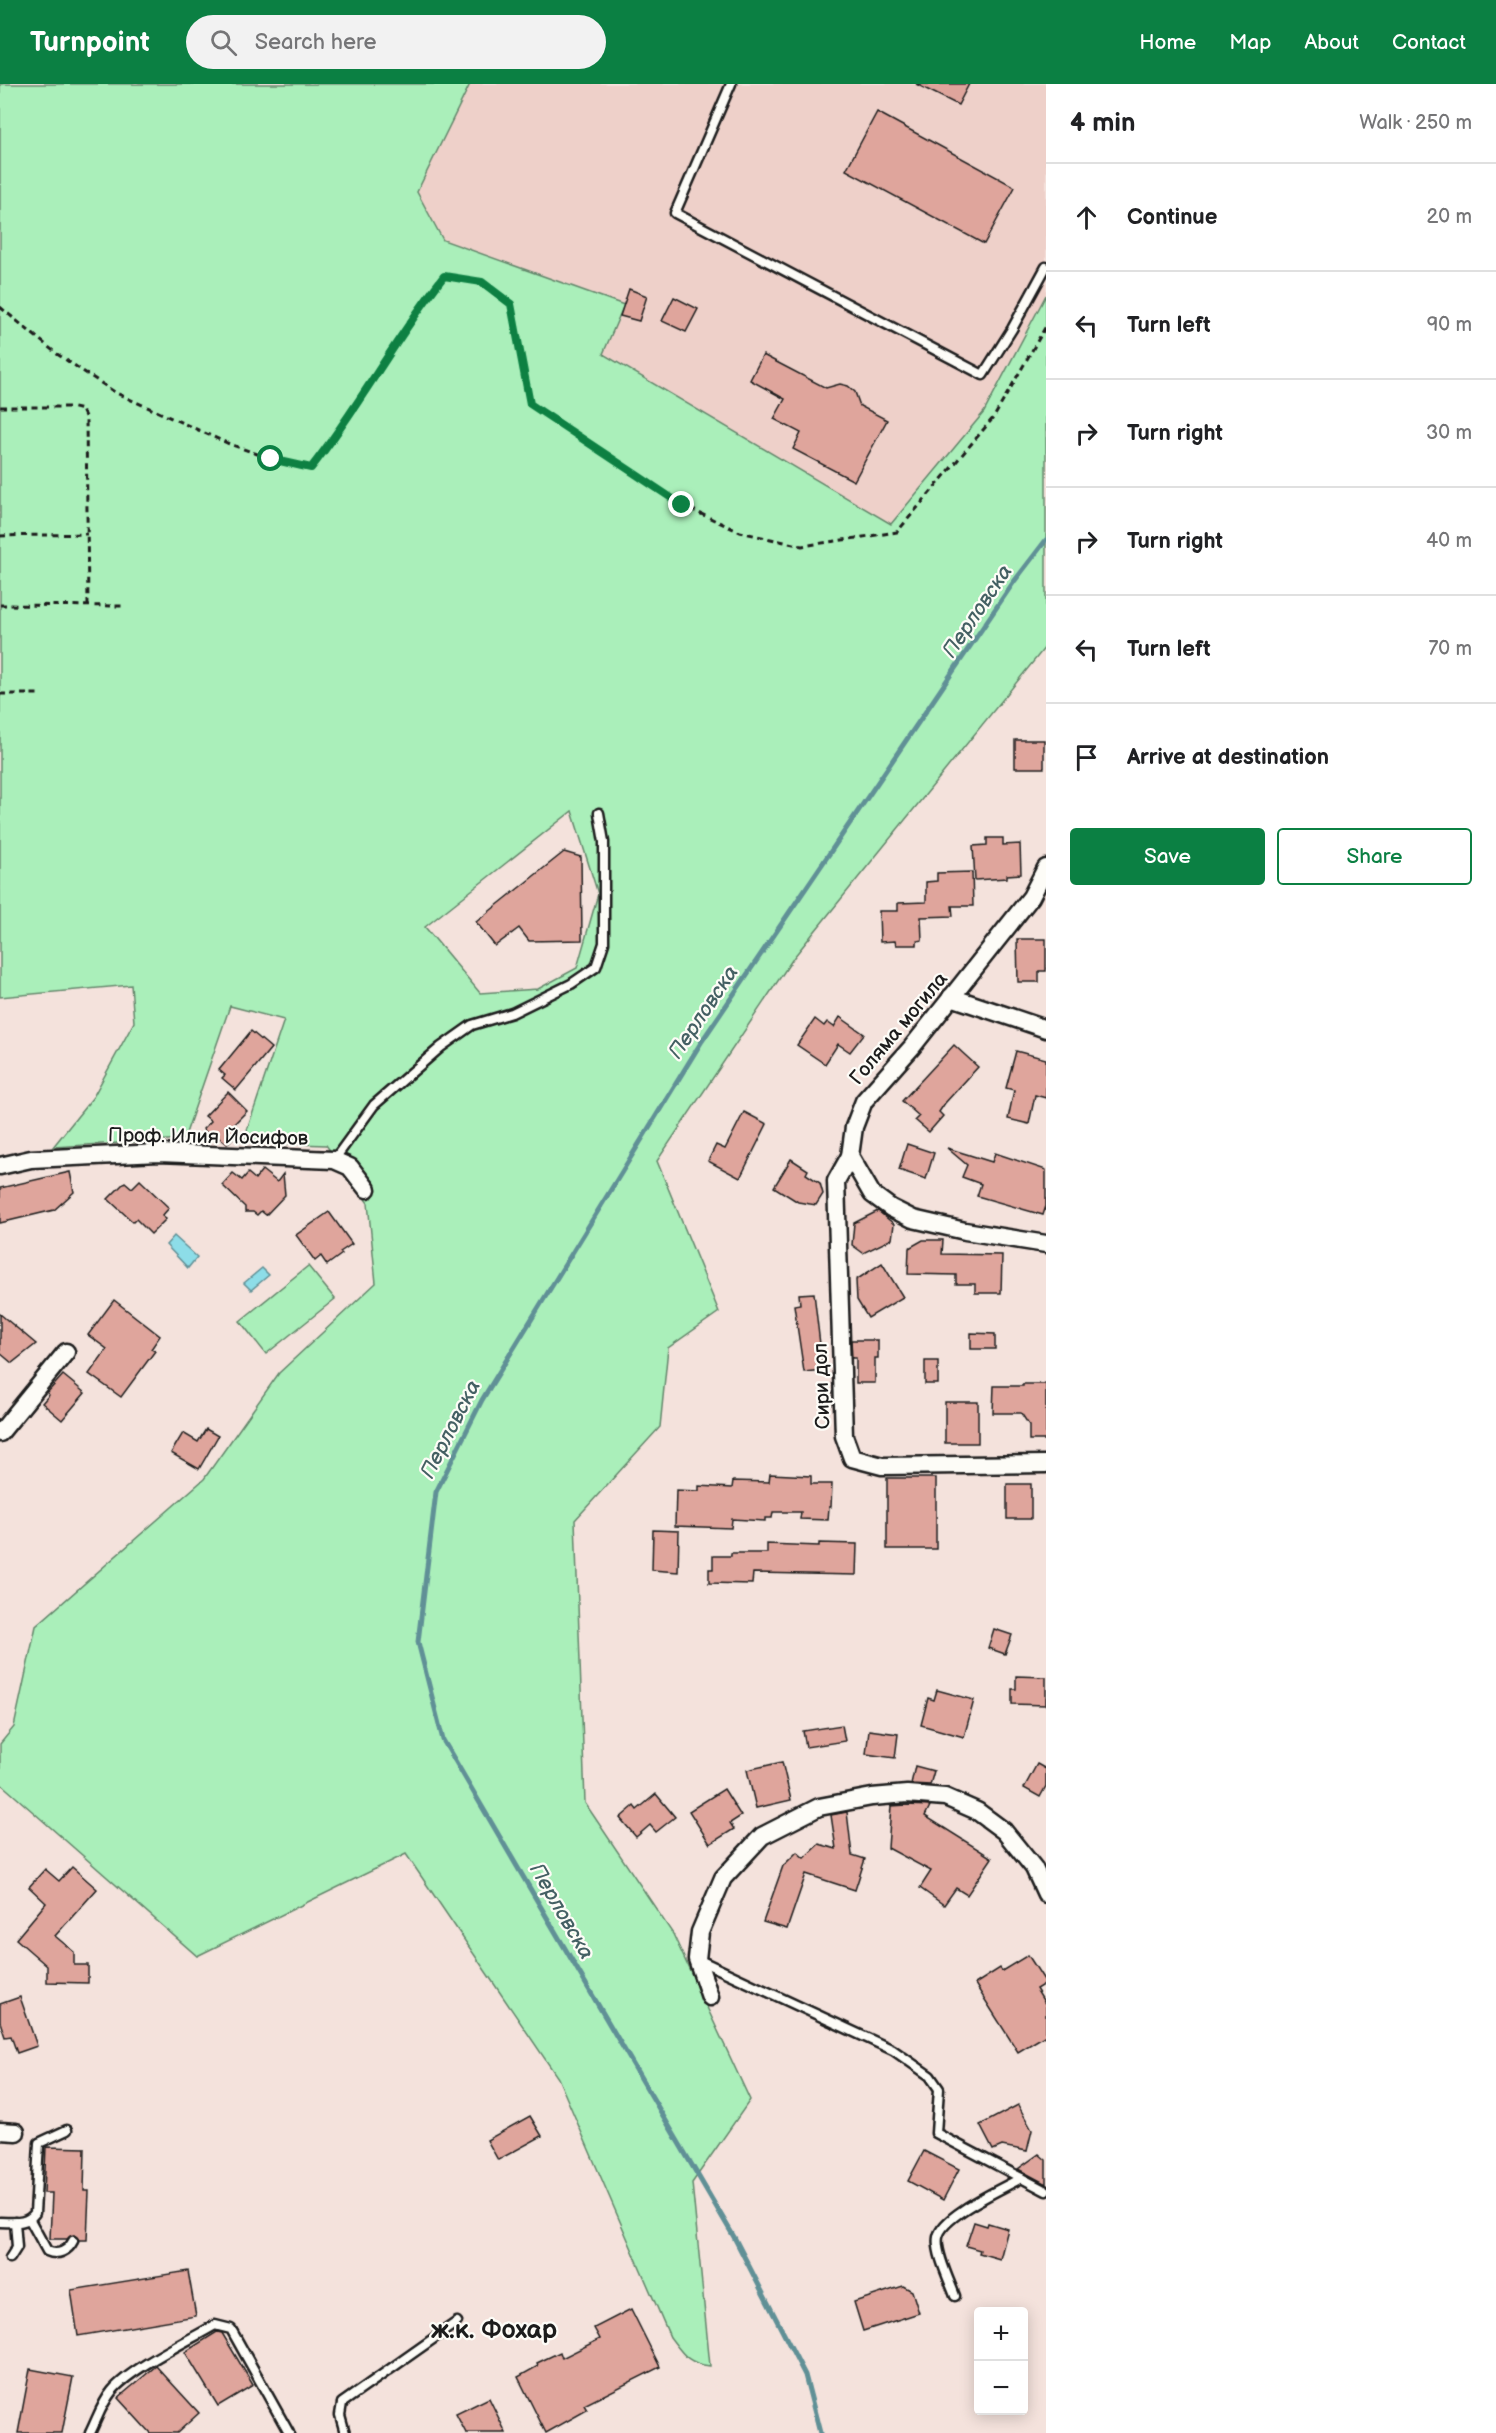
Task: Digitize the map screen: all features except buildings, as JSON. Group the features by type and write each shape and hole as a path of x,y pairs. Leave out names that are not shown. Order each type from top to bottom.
{"street":[{"name":"Голяма могила","path":"850,1156 854,1127 864,1101 912,1047 1030,897 1046,868"},
{"path":"951,997 1046,1029"},
{"name":"Проф. Илия Йосифов","path":"0,1166 31,1159 159,1153 334,1160 350,1167 367,1190"},
{"path":"850,1156 872,1194 891,1208 913,1219 965,1231 1046,1244"},
{"name":"Сири дол","path":"850,1156 836,1181 844,1436 852,1458 882,1466 1046,1464"},
{"path":"0,1433 66,1352"},
{"path":"710,1997 697,1959 700,1932 723,1878 762,1836 819,1807 872,1797 907,1794 945,1797 977,1811 1004,1831 1034,1868 1046,1894"}],"lane":[{"path":"731,84 675,213 983,375 1012,329 1046,267"},
{"path":"334,1160 374,1105 441,1047 472,1025 512,1013 571,984 596,967 604,944 604,842 599,813"},
{"path":"697,1959 894,2050 930,2076 939,2089 936,2133 1046,2191"},
{"path":"0,2222 30,2220 35,2213 39,2143 67,2130"},
{"path":"955,2296 940,2252 938,2237 945,2224 958,2214 1021,2178"},
{"path":"30,2220 47,2251 64,2252 73,2241"},
{"path":"10,2258 17,2247 15,2222"},
{"path":"345,2433 340,2415 342,2403 457,2322"},
{"path":"90,2433 105,2400 114,2389 148,2364 216,2325 231,2329 289,2433"}],"path":[{"path":"0,307 57,354 116,393 227,443 271,459 311,468 338,433 419,308 444,276 482,282 511,304 530,404 682,505 740,532 802,546 897,532 994,417 1046,326"},
{"path":"0,407 70,407 82,410 86,419 88,605"},
{"path":"0,536 87,534"},
{"path":"0,605 124,606"},
{"path":"0,694 40,694"}],"shaded area":[{"path":"470,84 1046,84 1046,295 984,412 891,525 603,353 623,304 443,240 417,192"}],"green space":[{"path":"0,84 470,84 417,192 443,240 624,305 603,354 891,524 984,412 1046,295 1046,646 794,957 657,1161 719,1312 668,1348 660,1427 575,1520 585,1803 673,1934 750,2100 692,2183 710,2366 691,2360 682,2353 670,2337 558,2078 406,1854 197,1956 0,1783 0,1744 14,1727 36,1626 204,1479 279,1373 376,1283 368,1203 326,1145 243,1142 284,1020 230,1006 184,1139 53,1147 93,1097 134,1022 131,985 0,997","holes":["572,811 598,894 577,968 538,989 480,993 425,927"]},
{"path":"308,1266 335,1299 266,1354 240,1321"}],"water":[{"path":"174,1236 197,1257 188,1268 166,1245"},
{"path":"262,1268 269,1275 251,1290 244,1283"}],"waterway":[{"name":"Перловска","path":"820,2433 805,2375 734,2237 443,1740 418,1642 436,1492 482,1400 702,1041 1013,583 1046,540"}],"district":[{"name":"ж.к. Фохар","path":"494,2329"}],"route":[{"path":"271,459 311,468 338,433 419,308 444,276 482,282 511,304 530,404 682,505"}]}
